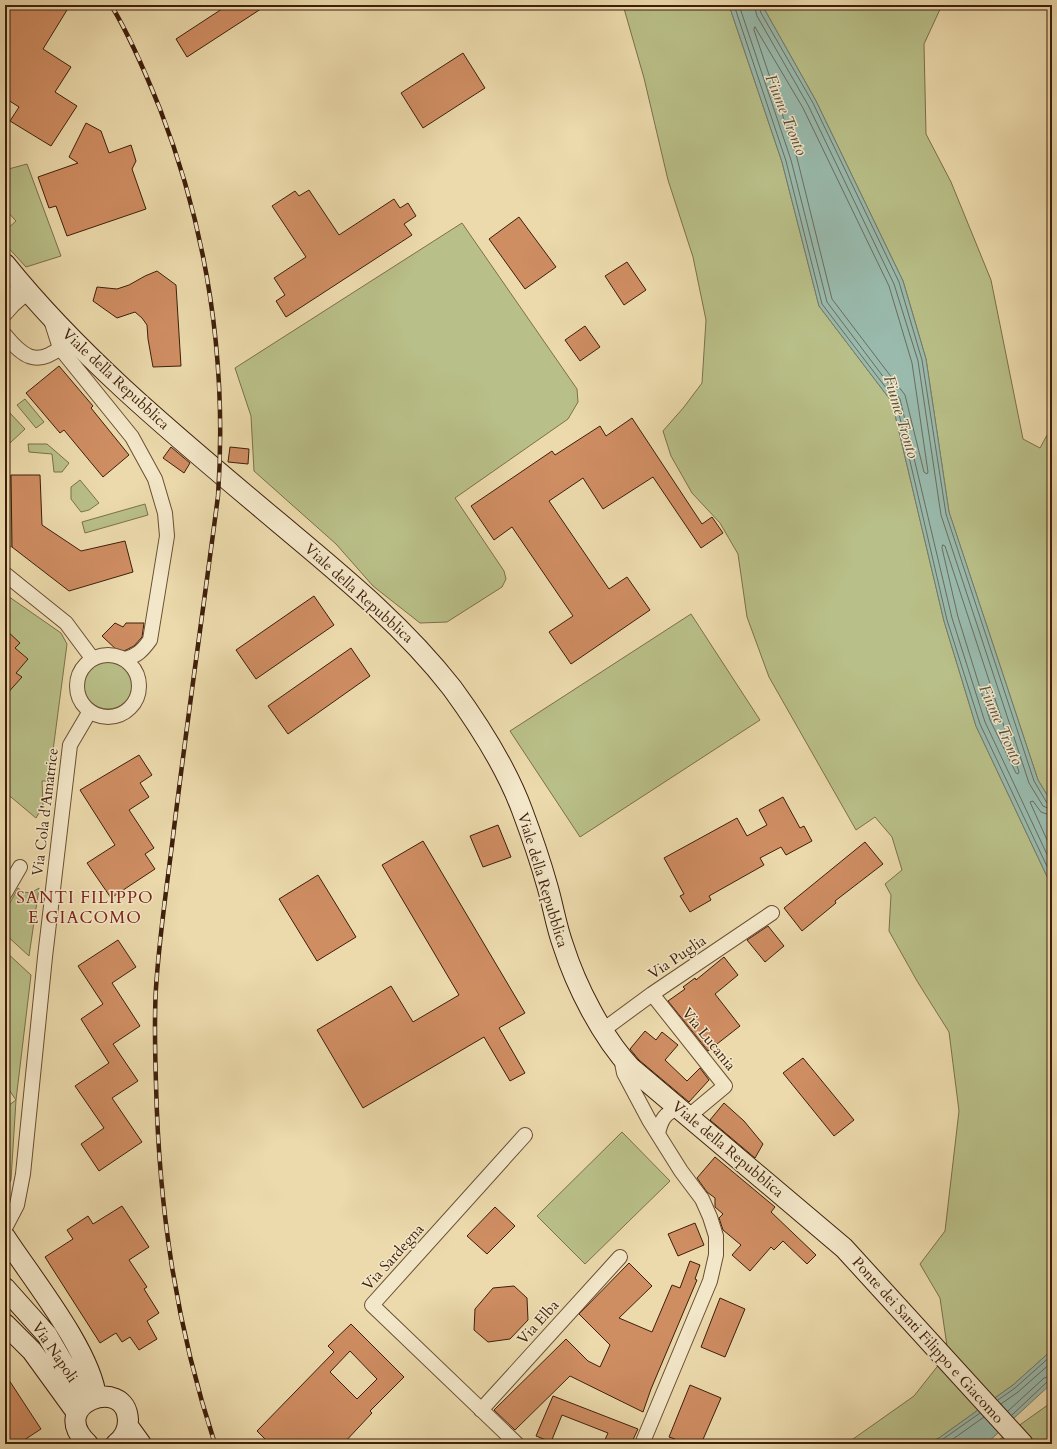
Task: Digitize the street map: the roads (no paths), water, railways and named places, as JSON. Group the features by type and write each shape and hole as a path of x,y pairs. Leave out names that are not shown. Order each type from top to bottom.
{"street":[{"name":"Viale della Repubblica","path":"5,265 86,354 147,409 378,607 420,649 452,689 495,754 522,808 547,882 562,944 574,975 603,1030 621,1058 832,1238"},
{"path":"5,294 28,292"},
{"path":"5,314 28,292"},
{"path":"50,315 60,348 132,437 155,479 165,513 167,536 150,640 142,652 134,657 125,659"},
{"path":"5,335 15,347 31,357 43,359 60,348"},
{"path":"5,574 66,623 92,658"},
{"path":"103,654 114,655 125,659 137,672 139,681 139,690 134,703 124,713 116,716 102,716 90,711 78,697 77,679 85,664 92,658 103,654"},
{"name":"Via Cola d'Amatrice","path":"5,1228 17,1205 24,1174 47,942 70,745 90,711"},
{"path":"5,893 20,868"},
{"name":"Via Puglia","path":"603,1030 652,994 772,913"},
{"name":"Via Lucania","path":"652,994 726,1086 684,1112"},
{"path":"621,1058 624,1073 658,1134 681,1171 702,1199 716,1236 716,1255 710,1282 642,1444"},
{"path":"658,1134 662,1119 666,1114 684,1112"},
{"name":"Via Sardegna","path":"517,1444 372,1305 525,1135"},
{"path":"5,1237 66,1328 95,1357 107,1379 94,1402 76,1424 80,1442"},
{"name":"Ponte dei Santi Filippo e Giacomo","path":"832,1238 855,1259 1022,1444"},
{"name":"Via Elba","path":"480,1410 620,1257"},
{"path":"11,1293 24,1297 30,1293 35,1282"},
{"name":"Via Napoli","path":"11,1293 47,1335 72,1378 94,1402"},
{"name":"Via Napoli","path":"5,1324 32,1351 94,1402"},
{"path":"94,1402 123,1406 128,1417 128,1426 125,1434 116,1444"},
{"path":"128,1426 141,1444"}],"water":[{"name":"Fiume Tronto","path":"729,5 762,5 816,101 903,281 926,359 949,512 1038,780 1052,803 1052,887 976,726 944,621 892,402 819,306 782,162"},
{"path":"1052,1350 1052,1383 986,1444 926,1444 939,1438 1013,1385"}],"railway":[{"path":"111,5 132,43 144,69 177,156 191,203 202,251 216,348 220,447 218,496 163,916 155,1000 155,1060 158,1131 161,1177 172,1267 190,1355 201,1400 215,1444"}],"district":[{"name":"SANTI FILIPPO E GIACOMO","path":"85,907"}]}
